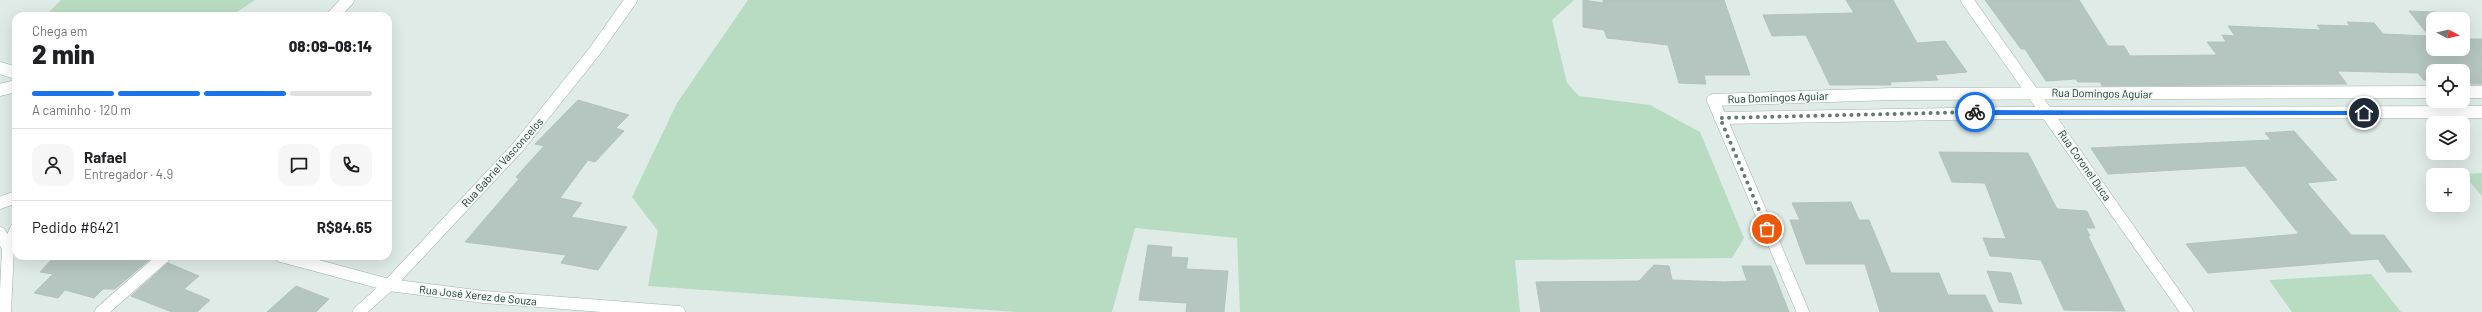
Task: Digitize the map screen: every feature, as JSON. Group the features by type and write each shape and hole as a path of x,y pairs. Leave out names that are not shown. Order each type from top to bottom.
{"street":[{"path":"337,12 348,0"},
{"name":"Rua Gabriel Vasconcelos","path":"359,312 389,286 518,147 594,52 631,0"},
{"name":"Rua Coronel Duca","path":"1967,0 2187,312"},
{"path":"0,68 12,72"},
{"path":"0,90 12,87"},
{"name":"Rua Domingos Aguiar","path":"2426,92 2349,94 2033,93 1839,95 1713,100 1720,118 1849,114 2047,112 2231,114 2482,112"},
{"path":"2470,92 2482,92"},
{"path":"2215,94 2231,114"},
{"path":"2349,94 2364,113"},
{"path":"1839,95 1849,114"},
{"path":"1720,118 1803,312"},
{"path":"0,202 12,198"},
{"path":"0,233 8,248"},
{"path":"5,312 8,248 12,238"},
{"path":"101,312 160,260"},
{"name":"Rua José Xerez de Souza","path":"295,260 389,286 484,297 679,312"}],"green space":[{"path":"61,0 255,0 237,12 49,12"},
{"path":"748,0 1574,0 1552,20 1567,83 1579,96 1650,105 1700,132 1744,238 1732,258 1515,260 1520,312 1240,312 1237,238 1135,228 1112,312 1017,312 648,286 658,231 632,197 677,103"},
{"path":"2482,173 2482,196 2470,182 2470,174"},
{"path":"2371,274 2401,312 2292,312 2269,280"}],"building":[{"path":"1583,0 1603,3 1603,0 1724,0 1750,75 1704,75 1706,84 1679,83 1668,45 1607,38 1604,30 1583,27"},
{"path":"1846,0 1893,0 1917,43 1945,41 1967,72 1935,75 1938,80 1890,82 1891,85 1830,85 1806,35 1772,36 1763,15 1854,13"},
{"path":"1985,0 2079,0 2108,46 2124,46 2130,56 2217,55 2207,42 2226,42 2222,35 2235,36 2228,26 2321,30 2317,25 2350,26 2347,22 2374,23 2383,34 2426,36 2426,56 2470,56 2470,39 2482,39 2482,84 2470,84 2470,64 2426,64 2426,80 2424,80 2418,73 2337,71 2347,84 2102,86 2100,82 2078,82 2076,79 2046,81 2025,49 2021,49"},
{"path":"2409,11 2435,12 2426,12 2426,32"},
{"path":"578,100 629,115 616,128 624,131 595,162 588,160 560,198 582,203 571,217 627,227 598,270 561,263 566,255 465,242 519,179 516,177 544,146 535,144"},
{"path":"2294,131 2337,180 2307,183 2351,235 2384,235 2412,272 2387,272 2378,259 2208,273 2186,244 2299,234 2245,166 2108,174 2091,148 2271,140 2265,133"},
{"path":"1939,152 2028,153 2057,209 2087,211 2095,228 2086,228 2090,236 2088,236 2125,311 2064,310 2041,260 1990,256 1983,238 2006,239 1985,183 1952,182"},
{"path":"1851,202 1859,220 1869,220 1891,273 1939,273 1948,295 1985,295 1993,312 1880,312 1865,264 1806,264 1790,220 1800,220 1792,203"},
{"path":"1148,245 1172,247 1171,257 1188,258 1186,269 1228,271 1224,312 1186,312 1187,303 1139,300"},
{"path":"51,260 149,260 115,289 103,289 94,298 65,290 58,298 34,293 53,274 40,272"},
{"path":"168,263 199,276 184,289 210,300 197,312 172,312 131,296"},
{"path":"1654,265 1669,266 1672,280 1725,282 1747,281 1742,266 1771,266 1789,312 1541,312 1536,282 1639,281"},
{"path":"1987,271 2011,273 2022,304 1999,302"},
{"path":"296,286 329,299 316,312 267,312"}],"way so far":[{"path":"1767,229 1720,118 1975,112"}],"route":[{"path":"1975,112 2231,114 2364,113"}]}
